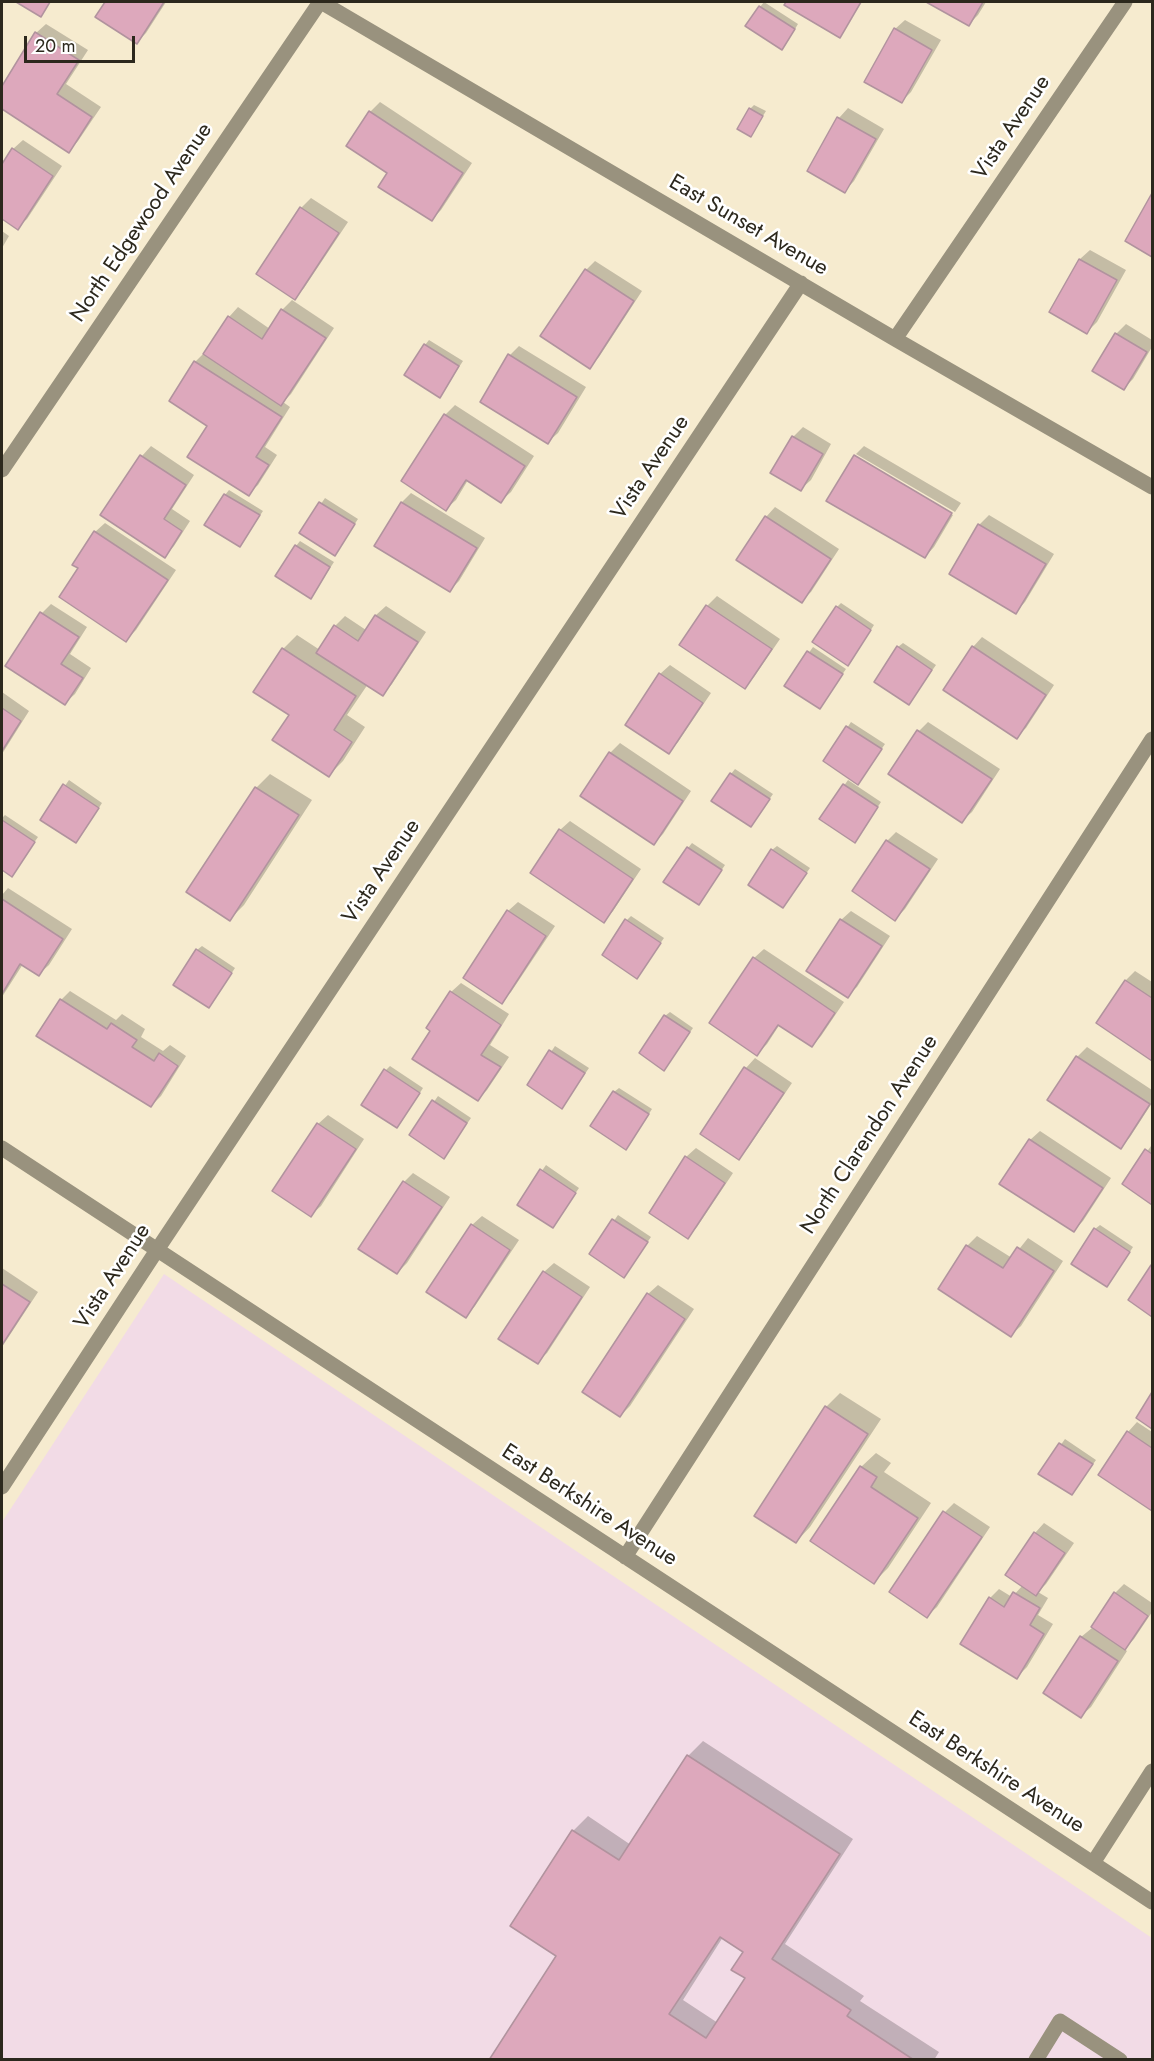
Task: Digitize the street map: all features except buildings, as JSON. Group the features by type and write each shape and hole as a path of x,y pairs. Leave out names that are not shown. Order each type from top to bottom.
{"street":[{"name":"East Sunset Avenue","path":"320,2 1152,487"},
{"name":"North Edgewood Avenue","path":"2,470 320,2"},
{"name":"Vista Avenue","path":"895,339 1125,2"},
{"name":"Vista Avenue","path":"2,1487 157,1250 801,284"},
{"name":"North Clarendon Avenue","path":"625,1557 1152,739"},
{"name":"East Berkshire Avenue","path":"2,1148 1152,1902"},
{"path":"1092,1863 1152,1772"},
{"path":"1036,2060 1060,2021 1120,2060"}],"shaded area":[{"path":"164,1274 1152,1938 1152,2059 2,2059 2,1522"}]}
